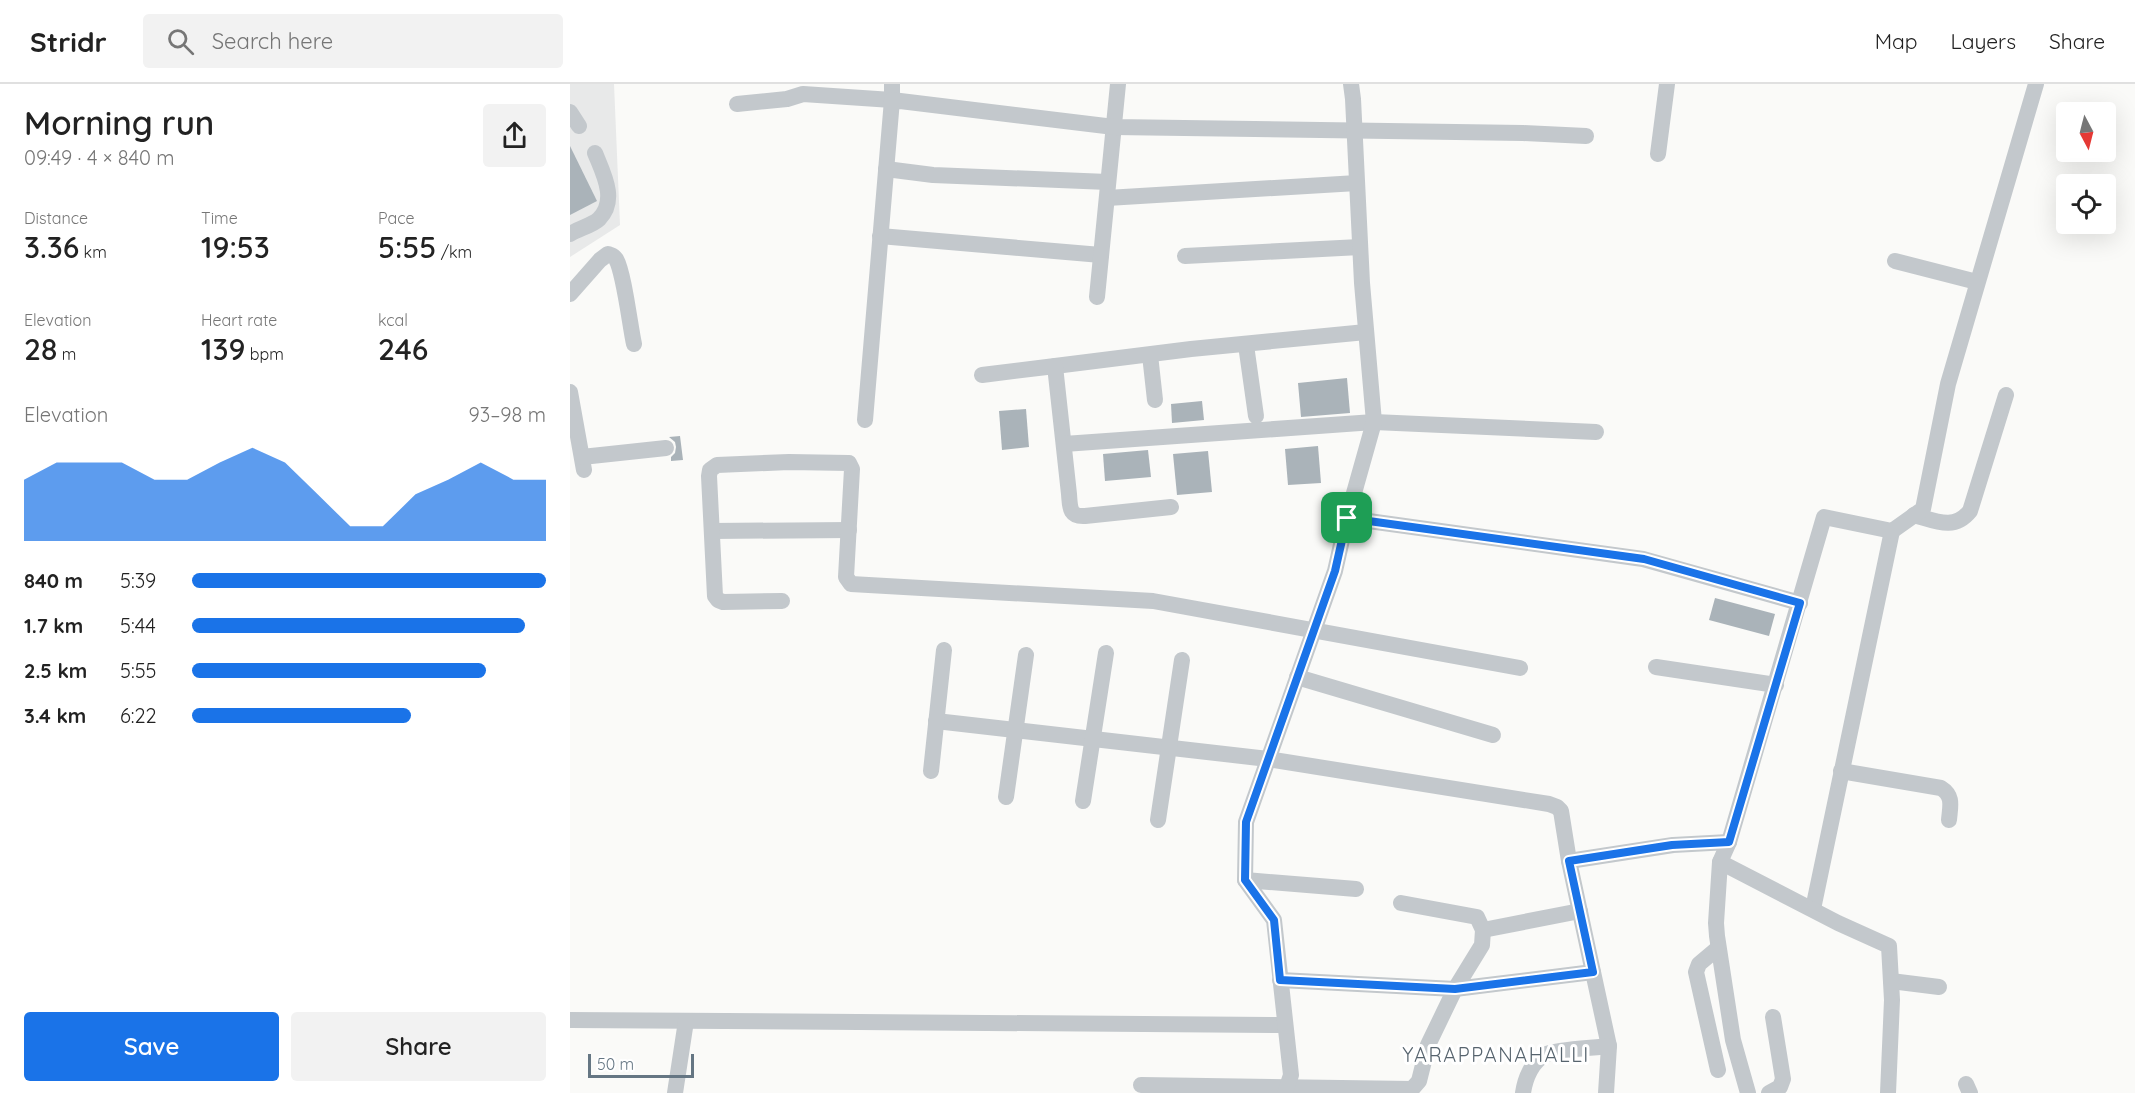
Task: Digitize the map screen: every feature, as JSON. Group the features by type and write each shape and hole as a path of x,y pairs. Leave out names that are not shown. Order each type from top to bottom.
{"street":[{"path":"1097,297 1118,84"},
{"path":"1286,1090 1291,1074 1274,920 1245,880 1246,822 1335,571 1347,518 1374,422 1360,247 1351,84"},
{"path":"1658,153 1667,84"},
{"path":"1813,909 1892,531 1923,509 1948,384 2036,84"},
{"path":"737,104 787,99 798,89 892,92 1114,127 1586,136"},
{"path":"865,420 892,92"},
{"path":"570,234 599,219 608,202 609,187 596,153"},
{"path":"886,169 933,176 1108,190 1357,183"},
{"path":"880,236 1101,255"},
{"path":"1185,256 1360,247"},
{"path":"570,294 600,260 608,254 613,256 620,273 634,344"},
{"path":"1895,261 1977,282"},
{"path":"982,375 1366,332"},
{"path":"1246,345 1256,416"},
{"path":"1150,355 1155,400"},
{"path":"1055,366 1073,514 1085,516 1171,507"},
{"path":"570,392 583,463 666,448"},
{"path":"1914,515 1952,524 1963,520 1970,511 2006,395"},
{"path":"1064,444 1374,422 1596,432"},
{"path":"782,601 723,602 715,596 709,476 710,470 717,465 837,461 849,463 852,469 846,577 851,584 1153,600 1520,668"},
{"path":"1748,1093 1733,1040 1719,948 1716,923 1720,862 1729,842 1824,517 1892,531"},
{"path":"1347,518 1644,559 1800,603"},
{"path":"712,531 849,530"},
{"path":"931,771 944,650"},
{"path":"1083,801 1106,653"},
{"path":"1006,797 1026,655"},
{"path":"1158,820 1182,660"},
{"path":"1656,667 1776,685"},
{"path":"1297,677 1493,735"},
{"path":"936,721 1268,759 1557,807 1561,811 1569,861 1609,1046 1606,1093"},
{"path":"1841,771 1941,788 1948,793 1951,801 1949,820"},
{"path":"1569,861 1672,845 1729,842"},
{"path":"1720,862 1889,946 1891,981 1888,1093"},
{"path":"1245,880 1356,889"},
{"path":"1141,1085 1286,1090 1414,1091 1419,1081 1428,1045 1455,989 1482,945 1483,930 1477,917 1401,903"},
{"path":"1483,930 1580,911"},
{"path":"1718,1070 1696,972 1699,964 1719,948"},
{"path":"1280,980 1455,989 1593,972"},
{"path":"1891,981 1939,987"},
{"path":"1769,1093 1780,1087 1783,1079 1773,1017"},
{"path":"570,1020 1285,1024"},
{"path":"675,1093 686,1021"},
{"path":"1523,1093 1525,1080 1529,1073 1546,1054 1609,1046"}],"shaded area":[{"path":"570,84 614,84 620,225 570,257"}],"building":[{"path":"570,146 597,201 570,215"},
{"path":"1347,378 1350,413 1301,417 1298,383"},
{"path":"1202,401 1204,420 1172,423 1171,404"},
{"path":"1026,409 1029,447 1002,450 999,411"},
{"path":"680,436 683,460 671,461 676,447 675,442 669,437"},
{"path":"1318,446 1321,483 1288,485 1285,449"},
{"path":"1148,450 1151,477 1105,481 1103,454"},
{"path":"1208,451 1212,492 1177,495 1173,454"},
{"path":"1715,598 1775,614 1769,636 1709,620"}],"district":[{"name":"YARAPPANAHALLI","path":"1496,1055"}],"route":[{"path":"1347,518 1644,559 1800,603 1729,842 1672,845 1569,861 1593,972 1455,989 1280,980 1274,920 1245,880 1246,822 1335,571 1347,518"}]}
